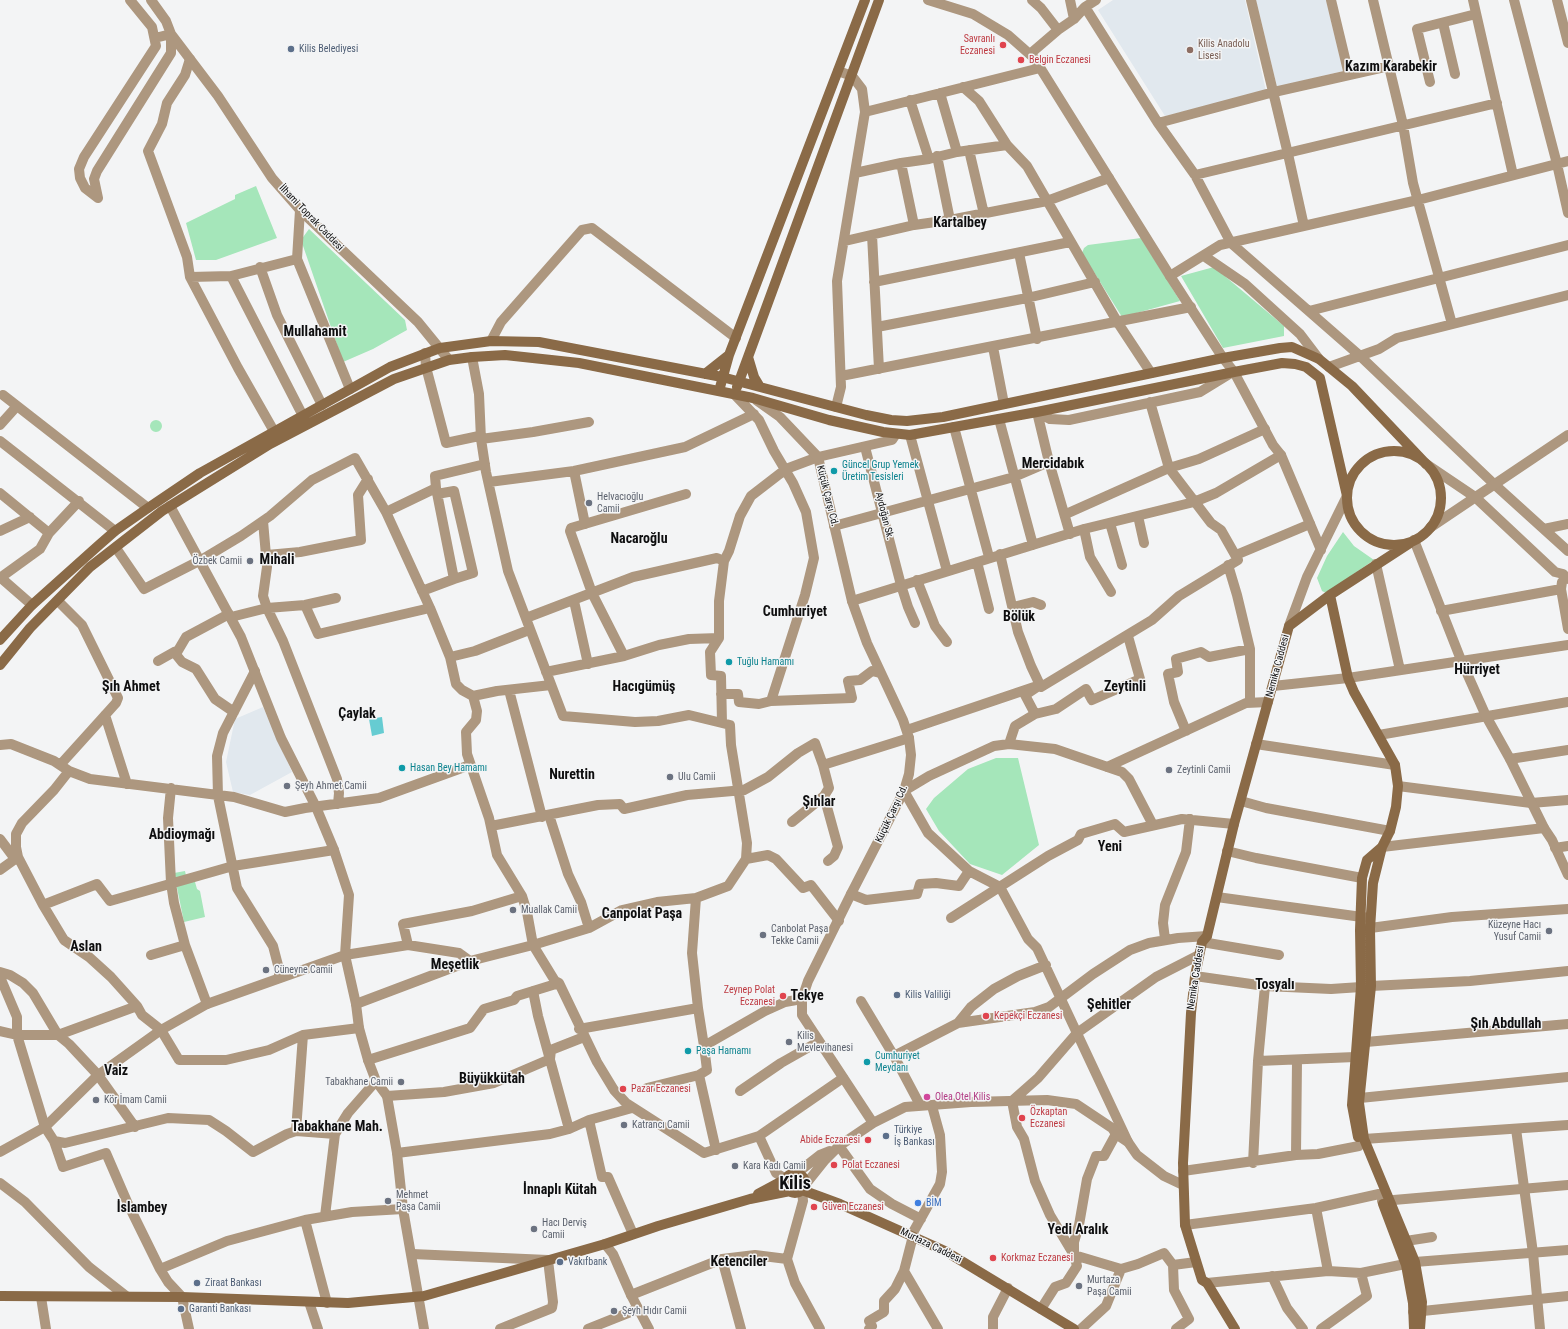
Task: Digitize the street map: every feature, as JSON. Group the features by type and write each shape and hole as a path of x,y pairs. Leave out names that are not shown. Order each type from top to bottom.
{"main road":[{"path":"719,391 729,355 865,0"},
{"path":"735,394 879,0"},
{"path":"0,640 32,605 115,531 200,473 275,433 390,367 440,348 491,341 539,342 722,377 836,407 906,422 943,417 1223,358 1280,348 1292,348 1333,366 1426,464 1436,476 1440,488 1440,509 1432,527 1412,542 1330,595 1289,626"},
{"path":"0,665 30,628 90,567 170,506 270,444 394,380 426,367 449,360 472,357 505,355 579,363 735,394 829,420 896,434 910,435 1037,412 1282,363 1306,367 1320,378 1347,496 1349,511 1355,525 1366,536 1380,543 1395,545 1412,542"},
{"path":"705,374 729,355"},
{"path":"748,357 754,377 760,387"},
{"path":"1347,496 1350,482 1358,468 1369,458 1383,453 1398,452 1413,456 1426,464"},
{"path":"1330,595 1348,678 1354,692 1395,765 1398,786 1396,807 1390,831 1382,847 1373,883 1366,987 1355,1057 1352,1105 1362,1142 1410,1264"},
{"name":"Nemika Caddesi","path":"1235,1329 1208,1283 1202,1280 1185,1225 1183,1171 1191,1013 1199,955 1217,897 1234,824 1289,626"},
{"path":"1362,1142 1360,1098 1366,1042 1366,987 1360,930 1362,878 1367,860 1382,847"},
{"path":"0,1296 182,1297 327,1303 348,1303 417,1297 605,1244 633,1234 750,1199 790,1191 796,1193 803,1188 804,1179 797,1173 791,1174 786,1179 750,1199"},
{"path":"786,1179 786,1186 790,1191"},
{"name":"Murtaza Caddesi","path":"803,1188 945,1251 1041,1309 1061,1326 1074,1329"},
{"path":"1383,1198 1406,1241 1410,1264 1413,1303 1417,1312 1420,1329"},
{"path":"1414,1329 1417,1312"}],"street":[{"path":"130,0 152,27 156,46 84,157 79,169 80,178 85,188 98,198 94,179 97,171 167,62 171,53 171,34 166,21 151,0"},
{"path":"928,0 973,14 1008,35 1030,54 1170,276 1223,358 1234,372 1281,455 1321,550"},
{"path":"1032,0 1041,8 1058,30"},
{"path":"1070,0 1074,19"},
{"path":"1030,54 1058,30 1074,19 1085,7 1096,0"},
{"path":"1251,0 1274,92 1304,226"},
{"path":"1331,0 1349,75"},
{"path":"1373,0 1403,125 1418,200 1452,324"},
{"path":"1473,0 1498,103 1513,175"},
{"path":"1514,0 1557,164 1568,213"},
{"path":"1557,0 1568,43"},
{"path":"1085,7 1158,123 1195,175 1231,243 1309,311 1568,551"},
{"path":"1430,82 1417,29 1476,14"},
{"path":"1443,23 1455,74"},
{"path":"155,38 171,34"},
{"name":"İlhami Toprak Caddesi","path":"171,34 218,96 272,178 300,210 393,298 440,348 449,360"},
{"path":"190,59 185,76 167,103 162,124 148,151 187,257 190,277 238,368 275,433"},
{"path":"1158,123 1274,92 1389,66"},
{"path":"865,112 1040,68"},
{"path":"836,407 841,387 837,281 845,241 865,112 862,89 852,76 838,71"},
{"path":"963,87 979,101 1007,145 1027,166 1118,323 1151,373"},
{"path":"940,93 957,152"},
{"path":"910,100 933,158 950,220"},
{"path":"1195,175 1498,103"},
{"path":"855,173 957,152 1007,145"},
{"path":"969,150 984,214"},
{"path":"1170,276 1220,245 1418,200 1568,161"},
{"path":"901,163 914,225"},
{"path":"845,241 914,225 984,214 1047,201 1109,178"},
{"path":"300,210 297,259 350,389"},
{"path":"491,341 500,322 582,230 592,228 736,338"},
{"path":"872,235 879,369"},
{"path":"874,282 1070,242"},
{"path":"1309,311 1568,245"},
{"path":"1019,253 1037,339"},
{"path":"1204,256 1245,284 1300,334 1319,359"},
{"path":"190,277 231,276 260,267 297,259"},
{"path":"260,267 277,314 322,405"},
{"path":"231,276 304,416"},
{"path":"877,326 1028,298 1095,282"},
{"path":"1333,366 1356,356 1379,349 1397,338 1568,295"},
{"path":"840,376 1037,339 1191,307"},
{"path":"993,347 1004,404"},
{"path":"425,353 426,367 446,443 479,436 481,439 589,422"},
{"path":"356,1004 470,961 533,945 590,928 622,910 657,902 696,898 728,886 746,858 747,843 731,745 730,725 689,715 658,721 634,722 563,716 529,630 508,570 485,464 481,439 479,394 472,357"},
{"path":"1037,412 1050,419 1069,420 1200,392 1234,372"},
{"path":"735,394 759,420 774,451 786,469 806,512 814,558 805,595 770,701"},
{"path":"3,395 148,508"},
{"path":"753,398 780,417 818,457"},
{"path":"823,765 1040,685 1041,687 1128,636 1152,620 1179,596 1238,560 1221,530 1211,523 1169,468 1150,402"},
{"path":"0,425 17,406"},
{"path":"1037,412 1049,462 1066,514 1070,534"},
{"path":"489,482 574,471 685,447 754,414"},
{"path":"999,419 1033,545"},
{"path":"954,427 989,557"},
{"path":"1066,514 1169,468 1199,460 1265,429"},
{"path":"722,722 721,676 711,675 710,652 719,638 719,601 724,561 729,551 740,516 751,496 786,469 818,457 892,440 896,434"},
{"path":"910,435 946,571"},
{"path":"1432,527 1494,484 1566,438"},
{"path":"0,441 79,501 115,531"},
{"name":"Aydoğan Sk.","path":"865,447 901,585 908,607 915,622"},
{"path":"852,601 989,557 1084,529 1194,502 1216,493 1281,455"},
{"name":"Küçük Çarşı Cd.","path":"818,457 852,601 867,643 908,734 911,755 909,774 904,791 808,981 802,999 802,1015 818,1042 873,1123"},
{"path":"116,548 144,589 201,560 263,521 312,480 355,458 386,512 430,608 450,657 456,684 462,690 473,696 551,685"},
{"path":"834,526 927,502 971,488 1014,477 1049,462"},
{"path":"454,579 436,491 435,476 485,464"},
{"path":"1426,464 1475,497 1555,572 1566,577 1561,589 1568,630"},
{"path":"574,471 585,524"},
{"path":"267,555 300,552 360,540 358,495 368,480"},
{"path":"386,512 436,491 454,491 473,573 422,591"},
{"path":"0,493 49,533"},
{"path":"624,656 592,593 570,531 571,528 686,494"},
{"path":"1289,626 1307,578 1347,496"},
{"path":"32,605 0,578 40,549 49,533 79,501"},
{"path":"170,506 201,560 241,637 281,738 316,807 334,850 349,895 345,955 356,1004 359,1028 368,1060 376,1081 387,1096 397,1153 403,1209 412,1254 417,1297 424,1329"},
{"path":"1138,516 1144,543"},
{"path":"0,531 30,517"},
{"path":"263,521 267,555 263,596 266,608 283,641 337,779 339,793 338,804"},
{"path":"1110,523 1122,564"},
{"path":"1236,555 1310,524"},
{"path":"1544,529 1568,524"},
{"path":"1084,529 1092,560 1111,592"},
{"path":"1412,542 1486,716 1510,759 1544,828 1552,840 1568,875"},
{"path":"1000,554 1025,652 1040,685"},
{"path":"526,618 574,601 633,577 689,563 717,558 724,561"},
{"path":"977,562 989,609"},
{"path":"1376,564 1400,670"},
{"path":"1228,565 1250,649 1250,703"},
{"path":"917,580 935,626 946,642"},
{"path":"1442,610 1561,589"},
{"path":"176,654 186,637 230,616 266,608 305,605 336,598"},
{"path":"58,601 82,625 118,698 116,703 60,765"},
{"path":"574,601 588,664"},
{"path":"1013,607 1033,602 1041,605"},
{"path":"305,605 318,634 430,608"},
{"path":"450,657 475,651 529,630"},
{"path":"1009,744 1015,726 1035,714 1056,709 1086,689 1092,700 1140,679 1128,636"},
{"path":"546,672 624,656 659,645 689,639 719,638"},
{"path":"1273,686 1348,678 1568,645"},
{"path":"1186,731 1174,702 1168,674 1178,672 1176,659 1201,652 1209,656 1250,649"},
{"path":"158,661 174,652 182,662 196,669 215,699 234,712"},
{"path":"255,671 223,733 218,756 218,796 237,888 273,946 279,969 279,978"},
{"path":"721,694 738,694 739,702 759,704 770,701 852,698 848,681 860,680 872,671 880,673"},
{"path":"1035,714 1025,695 1040,685"},
{"path":"509,690 545,816 568,874 582,902 590,928"},
{"path":"473,696 477,711 476,720 466,732 467,754 490,826 497,855 522,896 527,912 533,945 555,981 559,983 581,1033 614,1090 632,1108 704,1154 759,1136 843,1078"},
{"path":"1108,767 1246,703 1268,702"},
{"path":"1379,735 1568,702"},
{"path":"105,715 127,784"},
{"path":"490,826 598,805 620,804 624,809 687,795 744,790 768,777 815,743 829,788 824,796 792,822"},
{"path":"0,745 11,744 90,779 234,797 285,812 379,798 470,765"},
{"path":"1153,825 1130,779 1122,772 1055,749 1009,744 994,746 929,776 904,791 928,833 969,871 1000,887 1028,938 1037,948 1046,965 1128,1142 1137,1155 1164,1176 1183,1185"},
{"path":"1256,744 1395,765"},
{"path":"1510,759 1568,750"},
{"path":"17,858 16,834 22,823 54,790 69,771"},
{"path":"1398,786 1531,803 1568,800"},
{"path":"171,788 168,818 171,883 174,903 185,945 207,1004"},
{"path":"824,796 838,847 834,856 828,861"},
{"path":"1241,801 1266,808 1390,831"},
{"path":"951,918 1048,856 1078,840 1081,834 1114,824 1124,832 1182,819 1234,824"},
{"path":"1165,939 1163,922 1165,905 1186,852 1190,820"},
{"path":"1382,847 1544,828"},
{"path":"0,839 17,858 64,940 90,957 111,977 137,1006 142,1015 161,1030 179,1060 226,1060 269,1050 304,1035 359,1028"},
{"path":"1555,848 1568,846"},
{"path":"43,905 97,884 110,901 233,866 334,850"},
{"path":"1227,851 1362,878"},
{"path":"746,858 768,855 776,859 803,888 810,885 839,921"},
{"path":"0,870 17,858"},
{"path":"851,894 866,900 917,894 920,884 936,883 959,886 969,871"},
{"path":"408,945 403,924 472,911 522,896"},
{"path":"1217,897 1360,917 1371,924"},
{"path":"647,1088 699,1075 707,1070 692,959 696,898"},
{"path":"1360,930 1371,924 1568,909"},
{"path":"894,1056 958,1023 1034,1012 1048,1006 1062,998 1093,974 1130,950 1149,943 1165,939 1204,939 1279,955"},
{"path":"150,954 185,945"},
{"path":"0,1152 45,1127 98,1075 161,1030 207,1004 345,955 408,945 459,953 470,961"},
{"path":"1012,1101 1038,1078 1078,1034 1156,977 1199,955"},
{"path":"958,1023 971,1007 994,989 1018,976 1046,965"},
{"path":"1195,976 1265,986 1331,989 1470,981 1568,971"},
{"path":"0,972 10,975 23,983 33,993 58,1035 69,1044 98,1075 135,1126"},
{"path":"0,977 17,1017 17,1035 45,1127 54,1141 63,1166 106,1153 128,1204 160,1269 168,1282 182,1297 186,1328"},
{"path":"368,1060 470,1028 484,1009 514,1000 517,996 559,983"},
{"path":"1253,1163 1258,1061 1265,986"},
{"path":"533,991 569,1129"},
{"path":"704,1046 765,1011 785,1002 802,999"},
{"path":"861,1001 894,1056 920,1105"},
{"path":"0,1031 17,1035 58,1035 137,1006"},
{"path":"550,1059 551,1050 581,1033 698,1008"},
{"path":"1366,1042 1568,1024"},
{"path":"296,1131 304,1035"},
{"path":"740,1091 780,1063 818,1042"},
{"path":"1258,1061 1297,1061 1355,1057"},
{"path":"387,1096 444,1092 494,1083 550,1059"},
{"path":"1296,1155 1297,1061"},
{"path":"699,1075 716,1150"},
{"path":"1360,1098 1568,1077"},
{"path":"325,1216 335,1134 348,1113 376,1081"},
{"path":"797,1173 820,1155 839,1146 873,1123 905,1107 920,1105 932,1106 1047,1100 1076,1104 1112,1128 1116,1134 1128,1142"},
{"path":"1012,1101 1018,1127 1024,1140 1035,1182 1050,1215 1074,1255 1122,1269 1164,1253 1173,1265 1174,1290 1189,1319 1176,1329"},
{"path":"872,1328 869,1321 884,1312 884,1301 895,1288 904,1271 912,1236 940,1184 942,1172 940,1135 932,1106"},
{"path":"397,1153 550,1134 569,1129 590,1120 632,1108"},
{"path":"54,1141 65,1143 168,1118 209,1120 226,1130 253,1152 287,1134 296,1131 335,1134"},
{"path":"590,1120 602,1177 608,1177 633,1234"},
{"path":"1183,1171 1253,1163 1296,1155 1318,1154 1362,1142 1568,1125"},
{"path":"1516,1129 1533,1253 1540,1329"},
{"path":"1041,1309 1055,1287 1066,1282 1077,1266 1074,1255 1074,1242 1079,1225 1087,1179 1096,1156 1104,1156 1116,1134"},
{"path":"759,1136 776,1173 786,1179"},
{"path":"839,1146 870,1189 892,1204 921,1219"},
{"path":"820,1329 795,1283 787,1259 803,1201 803,1188 825,1160 839,1146"},
{"path":"0,1183 25,1202 89,1267 126,1296"},
{"path":"1185,1225 1383,1198 1568,1185"},
{"path":"1316,1208 1328,1271"},
{"path":"160,1269 227,1241 305,1220 352,1212 403,1209"},
{"path":"305,1220 327,1303"},
{"path":"1406,1241 1432,1237"},
{"path":"605,1244 613,1254 631,1295 649,1329"},
{"path":"1208,1283 1328,1271 1361,1273 1410,1264 1568,1250"},
{"path":"412,1254 548,1260 553,1302 552,1308 500,1329"},
{"path":"631,1295 722,1259 755,1255 787,1259"},
{"path":"722,1259 741,1329"},
{"path":"1173,1265 1196,1262"},
{"path":"1081,1329 1106,1306 1122,1269"},
{"path":"904,1271 938,1329"},
{"path":"1321,1329 1367,1296 1361,1273"},
{"path":"1272,1276 1287,1308 1303,1329"},
{"path":"993,1329 994,1318 1008,1288"},
{"path":"1417,1312 1568,1296"},
{"path":"41,1297 46,1329"},
{"path":"309,1302 318,1329"},
{"path":"588,1329 638,1309"}],"shaded area":[{"name":"Kilis Anadolu Lisesi","path":"1113,0 1245,0 1266,91 1165,116 1098,10"},
{"path":"1256,0 1326,0 1343,71 1277,87"},
{"path":"263,707 292,772 250,795 233,792 226,762 235,719"}],"green space":[{"path":"256,186 277,238 216,260 196,260 186,223 235,199 235,195"},
{"path":"309,229 405,320 407,330 373,349 343,362 301,240"},
{"path":"1141,238 1180,301 1122,317 1082,253 1084,248 1088,245"},
{"path":"1214,267 1284,326 1284,336 1223,348 1181,276"},
{"path":"154,420 158,420 162,426 158,432 154,432 150,428 150,424"},
{"path":"1343,532 1354,546 1374,560 1326,593 1322,591 1317,578 1327,556"},
{"path":"996,758 1018,758 1039,845 1002,875 970,864 939,831 926,809 934,798 968,769"},
{"path":"185,871 187,880 195,882 197,889 200,891 205,917 184,922 174,873"}],"water":[{"path":"382,717 384,733 372,736 369,719"}],"place":[{"name":"Savranlı Eczanesi","path":"1003,45"},
{"name":"Kilis Belediyesi","path":"291,49"},
{"name":"Kilis Anadolu Lisesi","path":"1190,50"},
{"name":"Belgin Eczanesi","path":"1021,60"},
{"name":"Güncel Grup Yemek Üretim Tesisleri","path":"834,471"},
{"name":"Helvacıoğlu Camii","path":"589,503"},
{"name":"Özbek Camii","path":"250,561"},
{"name":"Tuğlu Hamamı","path":"729,662"},
{"name":"Hasan Bey Hamamı","path":"402,768"},
{"name":"Zeytinli Camii","path":"1169,770"},
{"name":"Ulu Camii","path":"670,777"},
{"name":"Şeyh Ahmet Camii","path":"287,786"},
{"name":"Muallak Camii","path":"513,910"},
{"name":"Küzeyne Hacı Yusuf Camii","path":"1549,931"},
{"name":"Canbolat Paşa Tekke Camii","path":"763,935"},
{"name":"Cüneyne Camii","path":"266,970"},
{"name":"Kilis Valiliği","path":"897,995"},
{"name":"Zeynep Polat Eczanesi","path":"783,996"},
{"name":"Kepekçi Eczanesi","path":"986,1016"},
{"name":"Kilis Mevlevihanesi","path":"789,1042"},
{"name":"Paşa Hamamı","path":"688,1051"},
{"name":"Cumhuriyet Meydanı","path":"867,1062"},
{"name":"Tabakhane Camii","path":"401,1082"},
{"name":"Pazar Eczanesi","path":"623,1089"},
{"name":"Olea Otel Kilis","path":"927,1097"},
{"name":"Kör İmam Camii","path":"96,1100"},
{"name":"Özkaptan Eczanesi","path":"1022,1118"},
{"name":"Katrancı Camii","path":"624,1125"},
{"name":"Türkiye İş Bankası","path":"886,1136"},
{"name":"Abide Eczanesi","path":"868,1140"},
{"name":"Polat Eczanesi","path":"834,1165"},
{"name":"Kara Kadı Camii","path":"735,1166"},
{"name":"Mehmet Paşa Camii","path":"388,1201"},
{"name":"BİM","path":"918,1203"},
{"name":"Güven Eczanesi","path":"814,1207"},
{"name":"Hacı Derviş Camii","path":"534,1229"},
{"name":"Korkmaz Eczanesi","path":"993,1258"},
{"name":"Vakıfbank","path":"560,1262"},
{"name":"Ziraat Bankası","path":"197,1283"},
{"name":"Murtaza Paşa Camii","path":"1079,1286"},
{"name":"Garanti Bankası","path":"181,1309"},
{"name":"Şeyh Hıdır Camii","path":"614,1311"}],"district":[{"name":"Kazım Karabekir","path":"1391,67"},
{"name":"Kartalbey","path":"960,223"},
{"name":"Mullahamit","path":"315,332"},
{"name":"Mercidabık","path":"1053,464"},
{"name":"Nacaroğlu","path":"639,539"},
{"name":"Mıhali","path":"277,560"},
{"name":"Cumhuriyet","path":"795,612"},
{"name":"Bölük","path":"1019,617"},
{"name":"Hürriyet","path":"1477,670"},
{"name":"Şıh Ahmet","path":"131,687"},
{"name":"Hacıgümüş","path":"644,687"},
{"name":"Zeytinli","path":"1125,687"},
{"name":"Çaylak","path":"357,714"},
{"name":"Nurettin","path":"572,775"},
{"name":"Şıhlar","path":"819,802"},
{"name":"Abdioymağı","path":"182,835"},
{"name":"Yeni","path":"1110,847"},
{"name":"Canpolat Paşa","path":"642,914"},
{"name":"Aslan","path":"86,947"},
{"name":"Meşetlik","path":"455,965"},
{"name":"Tosyalı","path":"1275,985"},
{"name":"Tekye","path":"807,996"},
{"name":"Şehitler","path":"1109,1005"},
{"name":"Şıh Abdullah","path":"1506,1024"},
{"name":"Vaiz","path":"116,1071"},
{"name":"Büyükkütah","path":"492,1079"},
{"name":"Tabakhane Mah.","path":"337,1127"},
{"name":"Kilis","path":"795,1184"},
{"name":"İnnaplı Kütah","path":"560,1190"},
{"name":"İslambey","path":"142,1208"},
{"name":"Yedi Aralık","path":"1078,1230"},
{"name":"Ketenciler","path":"739,1262"}]}
